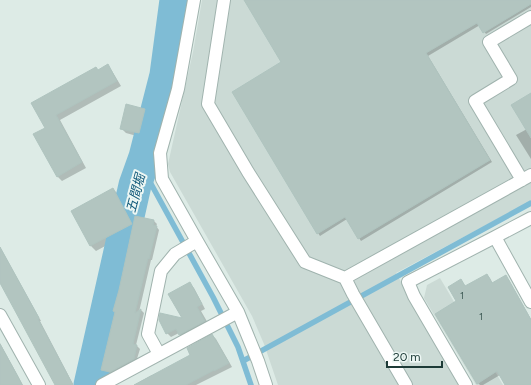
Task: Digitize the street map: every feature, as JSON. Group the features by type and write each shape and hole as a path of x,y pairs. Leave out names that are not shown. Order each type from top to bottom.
{"street":[{"path":"194,0 178,89 160,153 162,179 194,243 235,313 252,348 266,385"},
{"path":"224,0 208,104 248,172 305,262 345,278 352,294 406,385"},
{"path":"345,278 527,178 475,101 511,79 489,42 531,17"},
{"path":"466,385 414,296 408,282 531,218"},
{"path":"495,237 531,302"},
{"path":"159,354 148,334 161,272 175,254 194,243"},
{"path":"102,385 235,313"},
{"path":"0,315 39,385"}],"shaded area":[{"path":"202,0 531,0 531,201 396,273 459,385 278,385 264,344 252,316 170,172 168,164 193,52"},
{"path":"440,278 503,385 476,385 424,298 427,285"}],"building":[{"path":"244,0 531,0 531,4 483,33 477,23 426,53 490,160 358,239 345,217 317,234 232,92 281,62"},
{"path":"108,64 117,81 56,115 82,162 57,177 33,134 45,128 31,103 96,67 98,70"},
{"path":"531,93 531,138 511,105"},
{"path":"126,104 145,109 139,133 120,129"},
{"path":"113,188 132,224 90,246 71,211"},
{"path":"135,216 154,220 153,225 157,226 135,313 141,309 133,344 137,345 134,359 110,372 101,370"},
{"path":"0,247 39,318 38,319 73,385 55,385 0,283"},
{"path":"487,274 492,283 506,275 531,320 531,385 505,385 497,371 477,384 435,314 456,301 448,287 461,279 465,286"},
{"path":"190,282 202,304 197,307 205,321 179,335 176,329 166,334 159,320 160,313 182,318 168,294"},
{"path":"212,334 229,363 186,385 134,385 190,355 187,348"},
{"path":"0,344 17,375 22,385 0,385"}],"waterway":[{"name":"五間堀","path":"90,385 135,185 145,157 166,75 176,0"},
{"path":"145,157 145,169 150,182 213,297 238,347 251,385"},
{"path":"243,361 531,203"}]}
